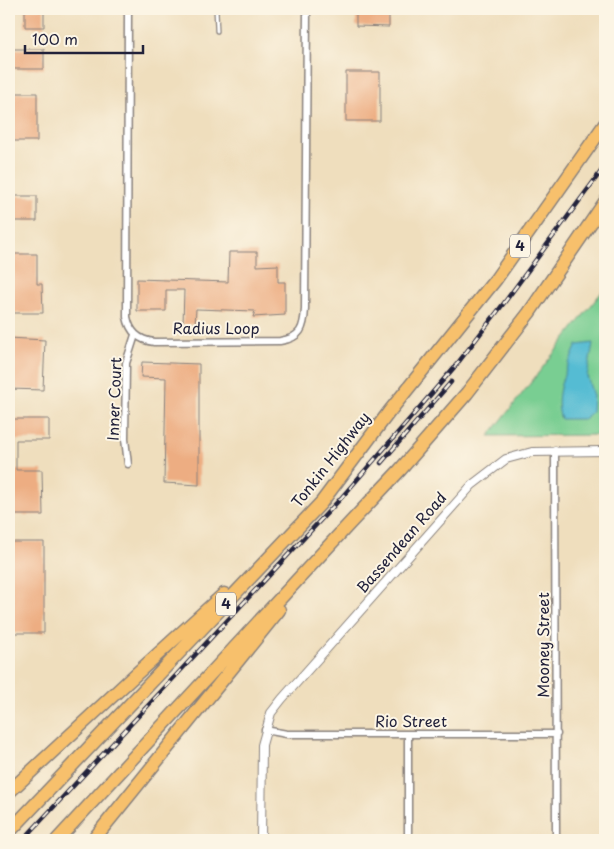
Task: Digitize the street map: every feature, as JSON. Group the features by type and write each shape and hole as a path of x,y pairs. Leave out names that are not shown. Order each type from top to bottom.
{"highway":[{"name":"Tonkin Highway","path":"9,832 322,503 389,412 496,279 605,124"},
{"name":"4","path":"57,840 400,470 496,358 605,202"},
{"path":"9,792 238,582 310,504 389,412"},
{"path":"93,840 350,523"}],"street":[{"path":"128,9 126,311 128,322 135,335"},
{"name":"Radius Loop","path":"135,335 146,341 154,342 280,341 292,338 301,331 305,309 307,9"},
{"name":"Inner Court","path":"128,464 125,439 126,363 135,335"},
{"name":"Bassendean Road","path":"261,840 261,754 265,730 272,714 282,699 472,485 506,459 532,452 555,450 605,451"},
{"name":"Mooney Street","path":"555,450 556,840"},
{"name":"Rio Street","path":"265,730 288,734 556,734"},
{"path":"408,734 408,840"}],"lane":[{"path":"216,9 217,31"}],"green space":[{"path":"604,289 605,435 489,436"}],"water":[{"path":"593,343 587,376 593,396 592,412 584,419 561,419 558,400 559,391 569,363 577,345"}],"building":[{"path":"25,9 44,9 44,27 25,27"},
{"path":"356,9 389,9 389,27 356,26"},
{"path":"9,49 44,49 44,69 9,69"},
{"path":"346,72 380,72 380,121 346,121"},
{"path":"9,93 37,93 37,141 9,141"},
{"path":"9,196 37,196 37,221 9,221"},
{"path":"229,252 257,252 257,266 278,265 278,282 285,282 285,315 253,317 255,311 196,309 195,324 183,324 184,290 166,290 166,311 137,311 137,279 228,282"},
{"path":"9,254 37,254 37,284 42,284 43,313 9,313"},
{"path":"9,338 45,340 43,390 9,389"},
{"path":"142,362 199,364 199,485 164,483 166,378 141,377"},
{"path":"9,419 49,419 49,440 16,440 16,470 42,470 43,515 9,515"},
{"path":"9,542 44,542 44,633 9,633"}],"railway":[{"path":"23,840 342,497 395,436 457,364 605,166"},
{"path":"381,463 451,382"}]}
